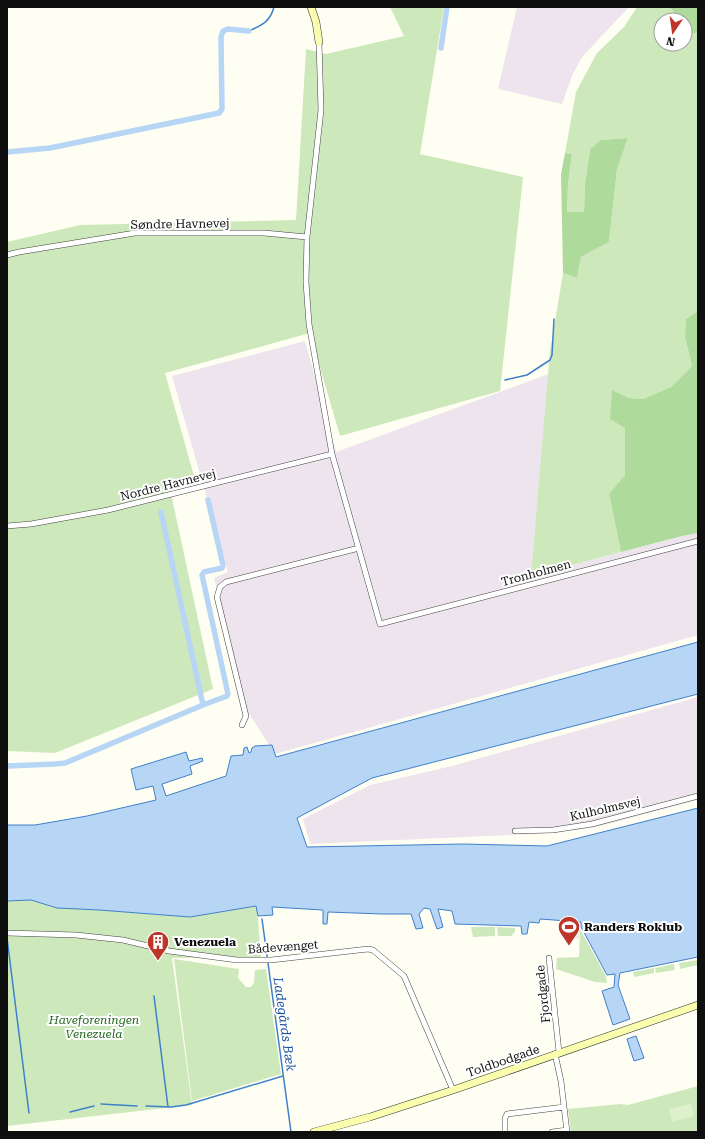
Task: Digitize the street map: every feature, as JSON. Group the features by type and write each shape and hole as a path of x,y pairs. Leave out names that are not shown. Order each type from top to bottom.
{"street":[{"path":"242,725 246,716 217,597 220,587 226,582 359,548 332,454 309,324 306,282 307,237 321,110 319,42 316,22 311,7"},
{"name":"Søndre Havnevej","path":"7,255 135,233 264,233 307,237"},
{"name":"Nordre Havnevej","path":"7,526 31,524 108,510 332,454"},
{"name":"Tronholmen","path":"359,548 380,624 698,541"},
{"name":"Kulholmsvej","path":"515,831 553,830 592,824 698,796"},
{"name":"Bådevænget","path":"7,933 76,935 123,940 169,952 237,960 271,960 368,949 373,950 404,976 453,1090"},
{"name":"Fjordgade","path":"549,958 557,1053 567,1131"},
{"name":"Toldbodgade","path":"314,1132 370,1117 453,1090 698,1005"},
{"path":"505,1132 505,1118 507,1114 564,1107"},
{"path":"552,1132 567,1131"}],"shaded area":[{"path":"517,7 629,7 582,57 572,76 562,104 498,89"},
{"path":"305,341 336,452 549,374 531,576 698,533 698,635 275,754 248,712 214,578 228,572 172,376"},
{"path":"698,697 698,800 596,827 552,833 310,844 303,819 370,785 452,766"},
{"path":"569,922 580,923 579,939 567,938"}],"green space":[{"path":"390,7 444,7 420,154 523,177 500,391 340,436 310,333 165,373 194,476 169,484 213,689 55,753 7,751 7,242 80,225 296,220 306,49 326,54 404,36"},
{"path":"637,7 670,7 674,12 653,12 653,52 693,52 693,34 698,33 698,311 686,319 685,337 692,366 671,387 643,399 629,398 612,390 625,427 625,475 609,494 621,552 531,576 550,351 563,273 577,278 581,257 609,242 617,169 628,138 601,140 590,149 585,184 584,212 567,212 568,184 572,154 565,153 576,92 597,53 624,27"},
{"path":"670,7 698,7 698,33 693,34 693,12 674,12"},
{"path":"628,138 617,169 609,242 581,257 577,278 563,273 561,174 565,153 572,154 568,184 567,212 584,212 585,184 590,149 601,140"},
{"path":"698,311 698,533 621,552 609,494 625,475 625,428 610,419 612,390 629,398 643,399 671,387 692,366 685,337 686,319"},
{"name":"Haveforeningen Venezuela","path":"31,900 57,908 190,917 257,906 261,957 172,958 192,1105 7,1126 7,901"},
{"path":"471,927 495,927 495,936 473,937"},
{"path":"497,927 515,928 515,932 511,936 498,936"},
{"path":"580,929 606,976 607,983 595,982 556,969 557,958 579,957"},
{"path":"174,959 239,969 238,978 246,987 251,987 254,983 255,970 266,969 281,1074 192,1101"},
{"path":"698,960 698,965 680,969 679,963"},
{"path":"674,964 675,970 656,973 655,968"},
{"path":"654,968 654,973 634,977 633,972"},
{"path":"698,1086 698,1132 571,1132 568,1109 620,1104 628,1105"},
{"path":"691,1104 694,1116 672,1122 669,1109"}],"water":[{"path":"698,642 698,694 372,778 297,818 307,847 463,844 547,846 698,808 698,957 620,973 618,985 630,1019 613,1025 602,991 614,987 615,974 607,975 581,927 581,922 540,919 539,923 529,922 527,934 522,934 521,926 455,924 452,911 438,909 443,927 437,929 430,909 424,908 419,914 423,928 416,929 411,914 328,912 327,924 323,924 323,910 272,907 273,915 258,916 256,906 190,917 57,908 31,900 7,901 7,825 35,825 87,816 156,800 153,786 136,790 131,769 186,752 189,761 202,758 203,761 190,766 192,774 162,784 166,796 226,776 231,756 243,755 244,748 247,747 249,753 255,746 272,745 276,757"},
{"path":"636,1036 644,1058 634,1061 627,1039"}],"waterway":[{"path":"249,31 268,20 274,7"},
{"path":"441,48 447,7"},
{"path":"7,152 50,148 219,113 222,109 221,37 223,31 228,29 249,31"},
{"path":"505,380 527,375 550,360 552,355 554,319"},
{"path":"7,766 65,763 227,696 228,694 202,575 204,572 222,568 223,565 208,500"},
{"path":"161,512 203,705"},
{"name":"Ladegårds Bæk","path":"262,919 291,1132"},
{"path":"7,938 29,1113"},
{"path":"154,996 168,1107"},
{"path":"146,1106 171,1107 186,1105 283,1076"},
{"path":"101,1104 137,1106"},
{"path":"70,1112 94,1106"}],"place":[{"name":"Randers Roklub","path":"569,946"},
{"name":"Venezuela","path":"158,962"}]}
